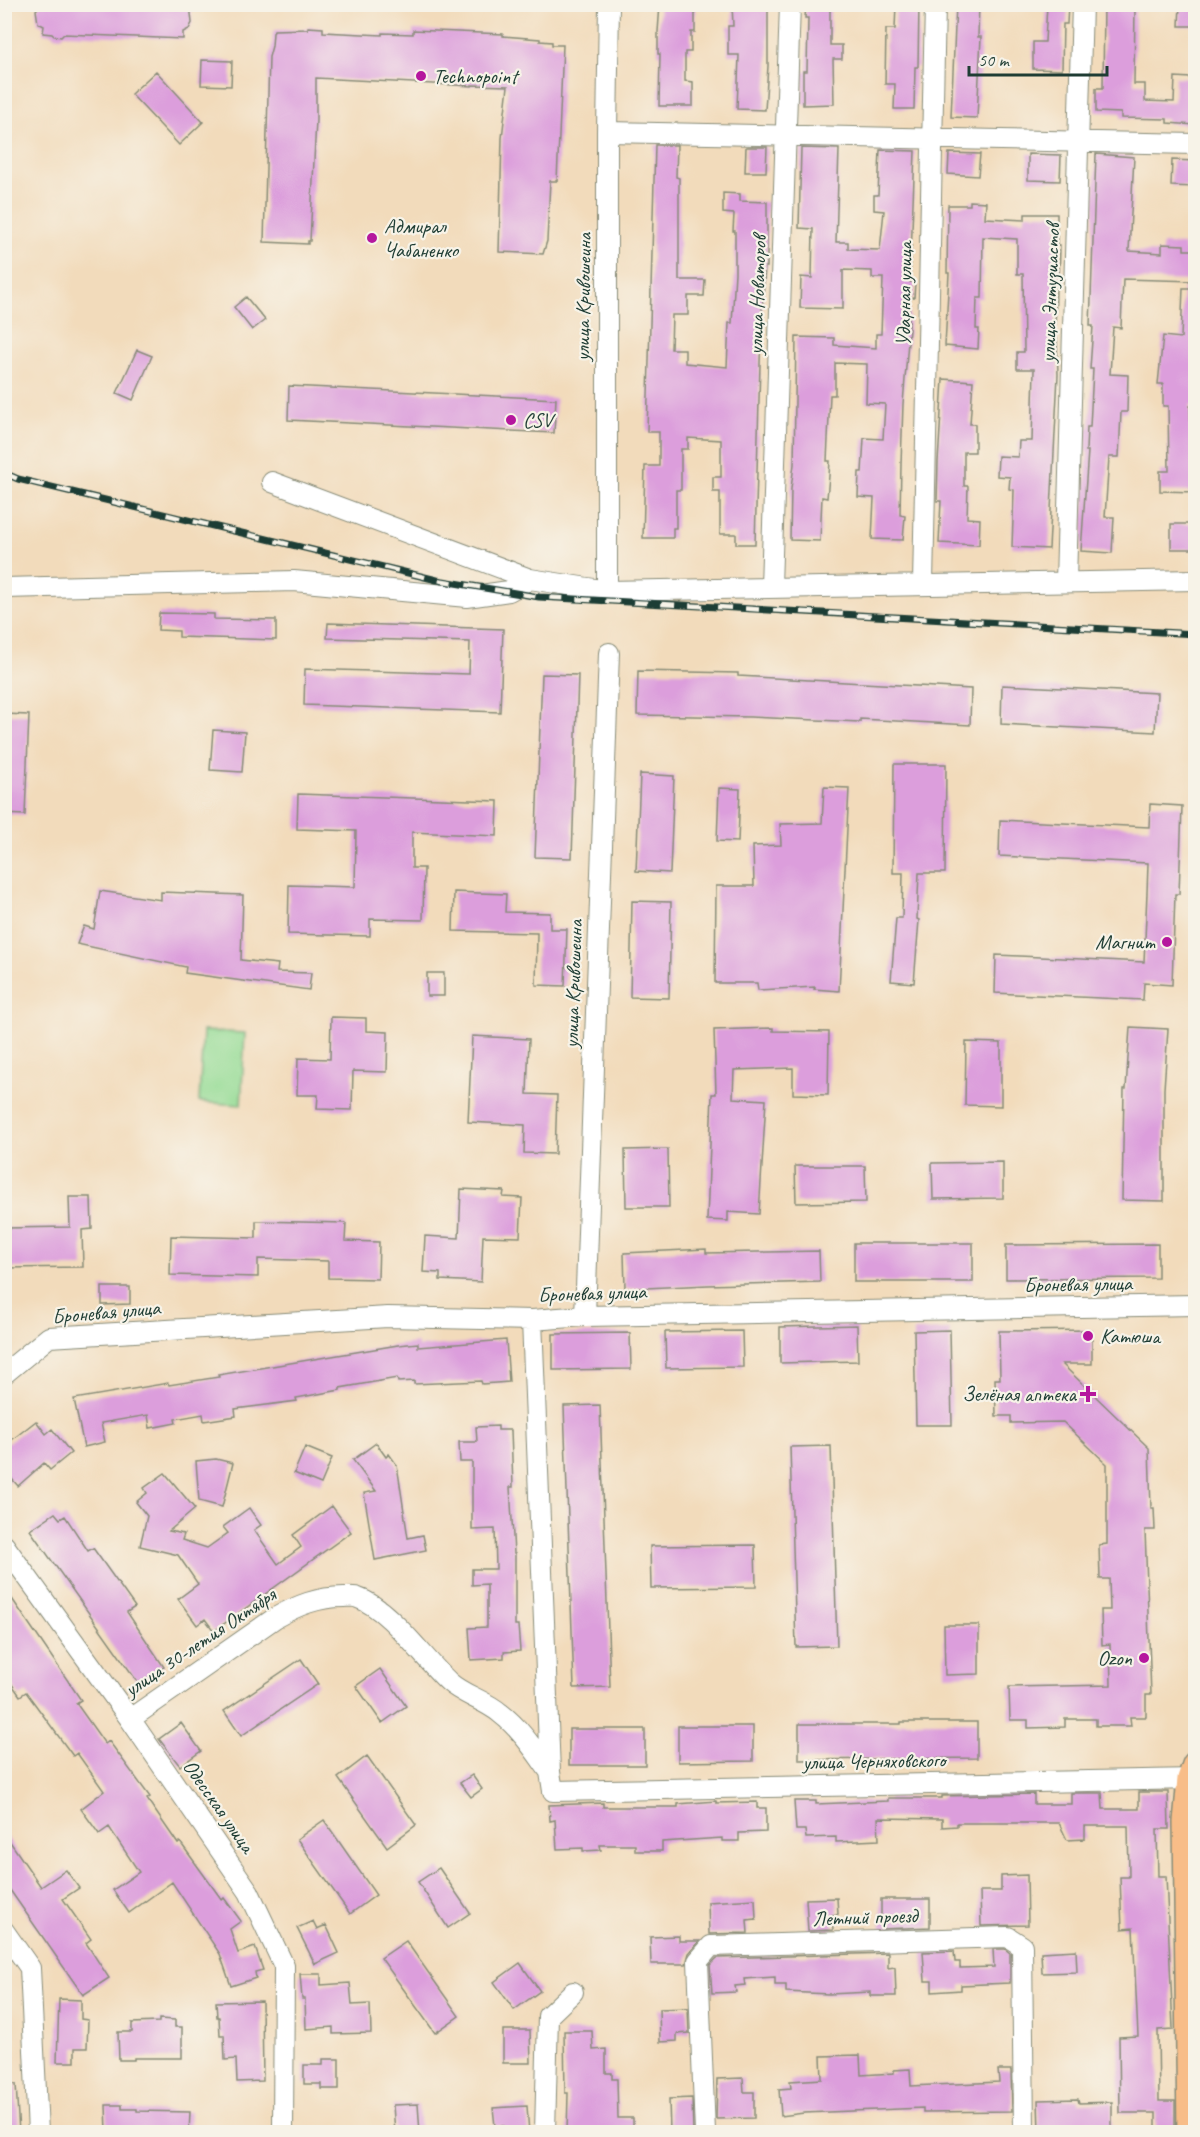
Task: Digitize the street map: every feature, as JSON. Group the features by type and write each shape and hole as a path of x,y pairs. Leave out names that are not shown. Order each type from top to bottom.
{"highway":[{"path":"1191,2133 1187,1822 1194,1774"}],"street":[{"name":"улица Кривошеина","path":"607,591 609,4"},
{"name":"улица Новаторов","path":"771,586 790,4"},
{"name":"Ударная улица","path":"923,584 935,4"},
{"name":"улица Энтузиастов","path":"1066,582 1082,4"},
{"path":"607,132 1196,144"},
{"path":"272,482 530,579 607,591 771,586 1196,580"},
{"path":"4,588 294,581 466,597 509,591 530,579"},
{"name":"улица Кривошеина","path":"585,1316 609,653"},
{"name":"Броневая улица","path":"4,1374 50,1337 388,1317 532,1320 585,1316 1196,1305"},
{"path":"532,1320 552,1781"},
{"name":"Одесская улица","path":"4,1545 130,1719 249,1892 284,1966 283,2133"},
{"name":"улица 30-летия Октября","path":"130,1719 275,1618 300,1604 328,1597 357,1597 379,1611 401,1630 451,1684 499,1712 527,1738 552,1781"},
{"name":"улица Черняховского","path":"552,1781 1194,1774"},
{"path":"4,1931 30,1968 38,2133"},
{"name":"Летний проезд","path":"705,2133 698,1961 711,1946 1008,1937 1022,1946 1024,2133"},
{"path":"545,2133 548,2016 573,1992"}],"green space":[{"path":"203,1031 245,1033 241,1105 199,1102"}],"building":[{"path":"41,4 190,4 192,23 189,29 183,32 183,39 64,34 61,37 43,33 44,26 38,23 36,10"},
{"path":"660,4 695,4 695,32 691,32 691,52 685,52 685,81 693,82 693,106 659,106"},
{"path":"732,4 768,4 765,110 737,109 739,55 728,55 728,26 733,26"},
{"path":"806,4 830,4 830,45 842,45 842,59 833,59 834,104 803,105 803,71 807,71"},
{"path":"896,4 919,4 918,67 915,67 914,109 894,109 895,84 885,84 886,29 895,29"},
{"path":"956,4 979,4 978,37 981,37 977,118 951,117"},
{"path":"1047,4 1068,4 1067,24 1063,24 1062,70 1033,69 1033,42 1045,42"},
{"path":"1104,4 1135,5 1134,84 1145,84 1145,101 1174,102 1175,77 1191,78 1190,98 1196,98 1196,125 1167,123 1167,119 1121,118 1121,113 1096,112 1096,88 1103,88"},
{"path":"1180,4 1196,4 1196,26 1179,26"},
{"path":"308,27 323,28 323,32 382,35 382,33 413,34 413,30 503,34 503,36 540,39 540,41 552,42 552,45 563,45 557,181 550,181 547,241 543,254 499,252 502,138 508,86 316,78 310,241 308,244 264,242 269,57 273,33 274,30 308,29"},
{"path":"202,60 232,61 231,86 201,85"},
{"path":"156,71 203,122 179,145 131,94"},
{"path":"655,145 677,145 679,280 705,280 704,296 688,296 688,315 672,315 671,349 685,349 685,363 727,367 735,273 735,231 733,231 734,214 723,213 723,193 740,194 740,201 767,202 767,267 765,267 761,328 755,544 736,544 736,534 720,534 720,492 713,492 713,477 721,477 721,440 688,438 688,449 681,449 681,490 676,490 676,528 673,528 673,538 643,538 645,466 659,466 659,432 647,432"},
{"path":"746,147 767,147 766,172 745,172"},
{"path":"801,148 839,149 836,242 848,242 848,249 880,250 884,211 874,210 874,195 878,195 880,150 915,151 910,282 915,282 914,298 909,297 901,464 900,515 905,516 903,540 872,539 874,498 858,497 864,438 883,439 885,404 866,403 867,364 835,363 835,395 830,395 827,461 830,461 829,476 827,498 822,497 820,541 790,540 796,337 834,338 834,345 876,348 876,334 881,334 883,278 872,278 872,271 843,270 843,309 800,308 801,277 812,278 813,229 799,228"},
{"path":"949,153 980,154 978,176 948,174"},
{"path":"1028,154 1061,155 1060,181 1028,180"},
{"path":"1096,154 1134,157 1129,251 1162,253 1162,244 1184,245 1184,250 1196,250 1196,281 1123,279 1121,328 1113,327 1110,374 1128,375 1127,412 1121,412 1119,457 1109,457 1105,517 1114,517 1112,553 1081,551 1088,451 1086,451 1087,427 1090,427 1093,369 1090,369 1093,326 1090,326"},
{"path":"1172,160 1196,161 1196,187 1171,186"},
{"path":"970,201 986,202 985,218 1025,220 1025,214 1057,214 1057,245 1060,245 1059,283 1056,283 1055,338 1057,338 1058,375 1049,549 1012,547 1014,490 1009,489 1010,477 997,476 998,456 1018,457 1019,441 1032,441 1034,369 1017,369 1017,352 1024,352 1023,274 1017,274 1017,239 983,237 982,298 977,298 978,349 945,346 949,273 947,273 948,205 970,205"},
{"path":"1183,288 1196,288 1196,406 1190,406 1191,437 1196,437 1196,492 1160,491 1160,471 1169,471 1168,406 1163,406 1163,384 1158,384 1163,336 1181,338"},
{"path":"246,297 265,320 252,330 234,307"},
{"path":"137,350 152,356 133,400 117,393"},
{"path":"943,379 973,381 970,424 975,424 975,452 964,452 964,486 968,486 967,518 980,519 979,545 939,543 941,501 937,501"},
{"path":"289,386 556,399 554,433 288,420"},
{"path":"1171,524 1196,524 1196,549 1171,549"},
{"path":"159,613 214,614 214,619 276,620 276,640 179,637 179,631 158,630"},
{"path":"328,623 503,629 500,712 304,705 305,669 469,674 470,642 327,638"},
{"path":"638,671 738,673 738,676 971,689 970,725 860,719 860,722 637,715"},
{"path":"542,674 578,675 572,858 535,857"},
{"path":"1002,685 1157,693 1155,732 1001,724"},
{"path":"4,714 29,715 25,815 4,814"},
{"path":"213,730 245,732 242,772 210,770"},
{"path":"894,764 946,764 945,873 919,873 917,919 919,920 914,983 891,981 896,918 902,918 903,873 893,873"},
{"path":"640,774 674,776 670,873 636,871"},
{"path":"824,787 849,788 839,991 814,989 815,987 758,990 757,983 715,983 716,886 754,886 753,846 781,845 780,824 822,823"},
{"path":"719,788 740,789 738,842 717,841"},
{"path":"298,794 498,801 497,836 412,832 412,868 424,868 423,920 370,919 370,936 288,934 289,885 355,887 356,831 297,829"},
{"path":"1150,804 1182,806 1179,894 1175,894 1172,985 1144,983 1143,1000 995,993 996,955 1144,962 1148,863 999,856 1000,820 1149,827"},
{"path":"100,891 161,900 161,892 243,895 241,960 278,964 277,972 311,973 309,990 185,973 186,967 77,944 84,926 94,929"},
{"path":"454,892 506,894 505,912 550,913 550,929 567,929 565,986 536,985 537,933 453,931"},
{"path":"632,901 671,902 669,998 630,997"},
{"path":"427,973 444,973 444,996 427,996"},
{"path":"331,1017 366,1018 366,1031 388,1032 387,1072 353,1071 352,1110 317,1109 318,1095 297,1095 298,1058 330,1059"},
{"path":"1130,1027 1168,1029 1164,1089 1164,1201 1122,1200 1124,1089 1126,1089"},
{"path":"773,1028 773,1031 829,1032 828,1095 793,1094 793,1068 734,1070 733,1098 766,1100 759,1214 728,1212 728,1221 707,1220 712,1094 716,1094 714,1030"},
{"path":"472,1036 529,1039 527,1094 557,1095 555,1154 524,1153 525,1125 468,1122"},
{"path":"966,1042 1001,1043 1001,1106 965,1105"},
{"path":"668,1149 669,1207 626,1207 625,1150"},
{"path":"1003,1162 1003,1198 933,1199 932,1163"},
{"path":"795,1166 865,1166 866,1202 796,1203"},
{"path":"461,1189 504,1191 503,1197 522,1198 520,1237 483,1236 481,1282 440,1280 440,1273 423,1272 425,1236 459,1238"},
{"path":"69,1197 91,1197 92,1229 82,1230 83,1267 4,1268 4,1228 70,1227"},
{"path":"256,1221 346,1223 345,1241 379,1242 378,1279 328,1278 328,1261 258,1259 258,1277 170,1275 171,1236 256,1238"},
{"path":"854,1243 973,1243 973,1282 854,1282"},
{"path":"1158,1244 1158,1278 1006,1279 1006,1245"},
{"path":"706,1249 706,1253 819,1251 820,1282 625,1289 624,1253"},
{"path":"102,1287 130,1287 130,1304 102,1305"},
{"path":"857,1325 858,1361 780,1363 780,1327"},
{"path":"950,1330 952,1425 916,1425 914,1331"},
{"path":"1092,1330 1092,1364 1062,1364 1149,1448 1151,1508 1154,1508 1155,1530 1145,1530 1151,1695 1146,1695 1146,1717 1130,1717 1131,1726 1096,1726 1096,1719 1065,1719 1065,1727 1028,1728 1028,1720 1010,1720 1009,1687 1111,1685 1110,1644 1102,1645 1101,1610 1110,1610 1109,1579 1100,1579 1099,1545 1107,1544 1107,1464 1063,1422 1011,1423 1011,1416 996,1416 995,1379 1000,1379 999,1331"},
{"path":"742,1331 743,1367 666,1368 665,1332"},
{"path":"630,1333 631,1369 553,1370 553,1334"},
{"path":"506,1340 509,1382 414,1384 414,1381 398,1382 397,1378 296,1398 297,1401 235,1409 236,1416 204,1421 203,1414 175,1419 176,1423 150,1428 148,1415 101,1423 105,1442 84,1447 74,1399 219,1377 218,1375 398,1345 418,1343 418,1347"},
{"path":"600,1405 610,1687 574,1688 564,1406"},
{"path":"36,1421 46,1434 52,1429 71,1453 50,1470 44,1463 18,1486 12,1479 4,1485 4,1446"},
{"path":"498,1426 498,1430 511,1430 513,1487 510,1487 515,1553 515,1625 518,1625 520,1651 504,1652 504,1658 471,1660 469,1628 487,1627 487,1584 472,1585 472,1569 496,1569 495,1529 472,1530 472,1462 460,1462 459,1442 477,1442 476,1427"},
{"path":"376,1443 386,1457 389,1454 397,1465 408,1538 423,1535 426,1550 375,1560 364,1493 376,1491 353,1460"},
{"path":"831,1446 837,1646 796,1647 790,1447"},
{"path":"305,1447 332,1458 321,1484 294,1473"},
{"path":"216,1459 233,1463 222,1507 199,1501 196,1461"},
{"path":"165,1473 195,1509 169,1531 184,1534 182,1540 207,1548 228,1533 223,1527 249,1508 261,1525 254,1530 278,1564 301,1547 293,1535 332,1506 351,1532 214,1631 205,1619 197,1625 178,1599 198,1584 178,1555 140,1546 147,1516 136,1502 147,1493 144,1488"},
{"path":"55,1513 60,1519 65,1516 88,1551 93,1548 135,1607 127,1612 164,1667 139,1684 30,1530"},
{"path":"755,1545 756,1587 651,1588 650,1546"},
{"path":"4,1587 81,1700 76,1703 105,1744 109,1741 150,1797 147,1799 178,1844 180,1842 222,1900 224,1898 241,1921 230,1929 238,1953 255,1947 263,1970 255,1972 256,1978 231,1986 220,1954 172,1882 129,1913 113,1890 139,1872 109,1827 99,1834 81,1809 104,1791 77,1753 73,1756 26,1692 20,1696 4,1673"},
{"path":"944,1625 979,1625 979,1674 945,1675"},
{"path":"301,1659 318,1684 241,1736 224,1711"},
{"path":"380,1669 406,1706 382,1723 356,1686"},
{"path":"901,1722 977,1722 977,1758 799,1760 799,1724 901,1724"},
{"path":"181,1723 201,1751 180,1766 159,1739"},
{"path":"678,1726 753,1726 753,1761 678,1762"},
{"path":"569,1729 645,1729 645,1765 569,1765"},
{"path":"367,1756 416,1825 387,1847 338,1778"},
{"path":"472,1775 482,1789 471,1797 460,1783"},
{"path":"1139,1792 1168,1792 1169,1829 1157,1829 1158,1876 1166,1876 1173,2029 1158,2030 1159,2101 1175,2101 1175,2131 1156,2131 1156,2113 1120,2113 1119,2037 1138,2036 1133,1928 1122,1929 1120,1877 1129,1877 1128,1826 1085,1826 1085,1839 1067,1840 1059,1823 957,1823 957,1826 942,1827 942,1819 878,1818 879,1840 836,1842 836,1837 806,1838 805,1830 796,1830 794,1801 816,1801 816,1804 888,1801 888,1798 1034,1794 1034,1804 1071,1804 1071,1793 1102,1793 1103,1809 1139,1809"},
{"path":"716,1801 716,1803 757,1802 757,1808 766,1808 766,1832 739,1833 739,1841 722,1841 722,1838 662,1842 662,1851 635,1851 635,1845 600,1845 601,1850 583,1851 583,1848 557,1849 555,1820 550,1821 549,1805 603,1803 603,1807 678,1807 678,1804"},
{"path":"324,1820 376,1895 350,1914 297,1839"},
{"path":"4,1833 41,1887 66,1870 79,1888 63,1899 91,1939 86,1943 109,1978 83,1995 10,1890 4,1893"},
{"path":"439,1868 470,1913 448,1928 418,1882"},
{"path":"1027,1875 1028,1925 981,1926 980,1891 1001,1891 1001,1876"},
{"path":"837,1898 838,1914 832,1915 833,1930 808,1931 806,1899"},
{"path":"755,1899 756,1919 747,1920 748,1933 709,1934 708,1902"},
{"path":"881,1899 930,1899 930,1927 881,1929"},
{"path":"313,1921 317,1929 326,1925 339,1953 315,1964 297,1928"},
{"path":"679,1936 679,1941 700,1941 689,1953 686,1964 651,1964 650,1937"},
{"path":"406,1941 459,2016 435,2033 381,1958"},
{"path":"993,1949 1005,1949 1010,1953 1010,1983 961,1985 961,1990 932,1992 932,1981 925,1981 923,1952 954,1951 955,1962 960,1962 960,1968 994,1967"},
{"path":"1076,1950 1077,1972 1042,1973 1041,1952"},
{"path":"888,1953 888,1968 895,1967 896,1996 870,1996 870,1992 829,1994 786,1992 786,1985 775,1985 775,1977 744,1979 745,1985 735,1986 736,1992 712,1993 710,1965 717,1958"},
{"path":"520,1963 540,1991 514,2010 494,1982"},
{"path":"300,1974 321,1974 321,1985 350,1983 352,2005 370,2004 371,2033 333,2034 333,2027 306,2029 305,1999 302,1999"},
{"path":"59,1999 81,2000 81,2019 88,2020 87,2048 75,2048 75,2062 57,2062"},
{"path":"262,2001 263,2081 237,2082 236,2059 225,2060 224,2035 220,2035 216,2002"},
{"path":"688,2008 689,2033 677,2034 677,2041 660,2042 659,2009"},
{"path":"159,2019 175,2020 175,2027 182,2027 182,2058 119,2060 118,2032 132,2032 132,2023 159,2022"},
{"path":"503,2030 530,2030 531,2063 503,2063"},
{"path":"564,2031 592,2031 593,2050 606,2049 606,2073 612,2073 612,2079 617,2079 618,2118 633,2118 633,2133 567,2133 568,2093 565,2093"},
{"path":"860,2055 861,2075 894,2073 894,2070 910,2069 911,2086 999,2082 998,2070 1011,2070 1012,2111 923,2112 923,2108 781,2116 779,2089 791,2088 790,2081 822,2079 821,2056"},
{"path":"323,2059 339,2059 339,2089 321,2089 321,2084 304,2084 304,2065 323,2065"},
{"path":"743,2078 744,2092 754,2092 754,2118 716,2119 717,2079"},
{"path":"4,2084 16,2084 19,2133 4,2133"},
{"path":"692,2098 693,2133 670,2133 669,2099"},
{"path":"1078,2099 1079,2103 1112,2102 1112,2133 1039,2133 1038,2100"},
{"path":"418,2104 420,2133 395,2133 393,2105"},
{"path":"106,2105 122,2105 122,2109 137,2109 137,2111 190,2112 189,2133 107,2133"},
{"path":"527,2106 529,2133 504,2133 504,2126 495,2126 493,2108"}],"railway":[{"path":"4,473 18,479 437,580 539,597 1196,634"}],"place":[{"name":"Technopoint","path":"421,76"},
{"name":"Адмирал Чабаненко","path":"372,238"},
{"name":"CSV","path":"511,420"},
{"name":"Магнит","path":"1167,942"},
{"name":"Катюша","path":"1088,1336"},
{"name":"Зелёная аптека","path":"1088,1394"},
{"name":"Ozon","path":"1144,1658"}]}
